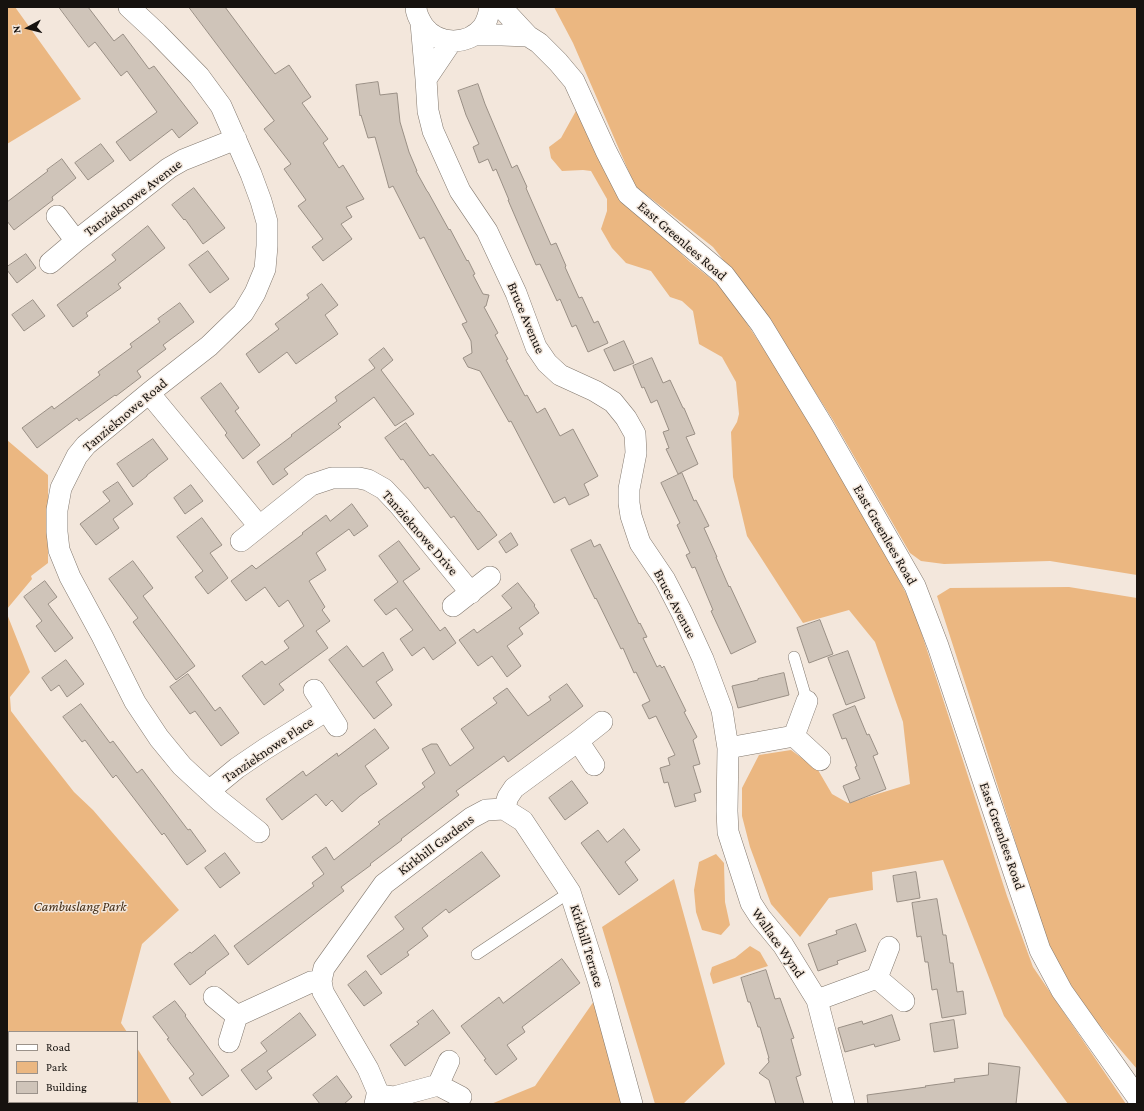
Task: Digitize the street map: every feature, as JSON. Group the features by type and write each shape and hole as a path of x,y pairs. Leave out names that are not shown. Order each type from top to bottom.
{"street":[{"name":"Tanzieknowe Road","path":"129,7 199,76 221,106 251,174 267,222 266,269 255,293 243,313 209,346 86,445 77,456 62,488 57,510 59,550 70,577 135,702 159,738 177,760 209,791 259,832"},
{"path":"415,12 428,32 439,39 451,42 462,40 474,35 483,27 490,7"},
{"name":"East Greenlees Road","path":"501,7 528,36 538,43 558,62 574,81 606,151 628,194 724,275 761,324 823,426 914,586 938,646 1040,950 1062,991 1137,1097"},
{"name":"Bruce Avenue","path":"415,12 426,79 428,111 433,131 460,191 487,231 516,293 536,347 546,364 560,375 595,391 613,402 626,418 634,434 636,453 629,489 628,503 631,516 640,543 665,580 682,613 703,659 722,710 728,748 728,832 745,884"},
{"path":"474,35 528,36"},
{"path":"426,79 451,42"},
{"name":"Tanzieknowe Avenue","path":"50,263 170,168 183,160 236,138"},
{"name":"Tanzieknowe Avenue","path":"57,216 76,241"},
{"path":"149,393 259,526"},
{"name":"Tanzieknowe Drive","path":"241,541 310,485 332,478 359,478 368,480 384,489 400,506 471,593"},
{"path":"453,606 490,577"},
{"name":"Tanzieknowe Place","path":"209,791 248,760 332,718 314,690"},
{"path":"794,736 807,701"},
{"path":"504,809 508,797 514,788 602,722"},
{"path":"728,748 794,736"},
{"path":"794,736 820,760"},
{"path":"578,741 594,765"},
{"name":"Kirkhill Terrace","path":"504,809 523,821 570,892 599,983 632,1104"},
{"name":"Kirkhill Gardens","path":"321,981 324,968 384,884 471,818 486,810 504,809"},
{"name":"Wallace Wynd","path":"745,884 751,903 760,917 783,945 816,1000 844,1104"},
{"path":"816,1000 877,978 889,947"},
{"path":"877,978 904,1001"},
{"path":"229,1042 237,1016 312,982 321,981 323,992 368,1070 377,1090 376,1100 394,1097 438,1085 461,1097"},
{"path":"214,997 237,1016"},
{"path":"438,1085 449,1061"}],"lane":[{"path":"794,658 807,701"},
{"path":"477,954 570,892"}],"green space":[{"path":"7,7 15,7 81,99 7,144"},
{"path":"554,7 1137,7 1137,575 1050,561 944,564 921,561 910,553 833,420 764,312 713,247 635,186 573,43"},
{"path":"577,109 624,200 690,262 724,289 789,387 882,547 913,607 1007,896 1033,967 1126,1104 1068,1104 1004,1016 943,860 872,872 873,890 829,898 800,937 771,904 750,847 742,816 742,788 759,755 791,750 818,770 832,794 848,803 910,784 903,722 875,642 849,610 803,623 747,536 733,477 731,432 737,422 739,414 736,382 722,357 699,344 693,311 682,301 670,297 651,271 626,263 612,248 601,229 607,211 607,199 591,171 562,171 551,158 549,147 561,138"},
{"path":"7,440 48,475 48,563 31,576 32,579 7,609"},
{"path":"1069,587 1137,598 1137,1069 1082,1005 1048,945 937,596 950,588"},
{"name":"Cambuslang Park","path":"7,614 30,672 10,697 11,711 74,792 93,810 179,910 142,944 121,1023 126,1031 8,1031 8,1103 138,1103 138,1050 172,1104 7,1104"},
{"path":"716,854 724,863 725,902 730,925 721,935 702,930 696,912 694,890 699,862"},
{"path":"674,879 725,1064 683,1104 655,1104 602,927"},
{"path":"750,946 760,952 768,966 713,984 710,974 712,967 735,958"},
{"path":"594,1001 622,1104 491,1104 535,1086"}],"building":[{"path":"59,7 88,7 114,41 123,34 149,69 154,66 198,123 179,138 172,129 130,161 116,142 157,112 127,71 121,76 95,42 89,47"},
{"path":"189,7 225,7 275,74 289,65 311,97 302,103 328,139 323,143 339,168 343,165 364,199 346,207 352,217 341,224 352,239 323,261 312,247 323,239 298,206 306,200 284,169 291,164 264,129 274,121"},
{"path":"378,82 380,95 397,93 400,122 416,171 467,261 468,260 475,274 473,275 483,294 489,295 486,306 484,307 498,333 495,335 508,359 506,360 525,396 527,395 537,413 545,408 560,436 573,429 598,476 584,484 589,495 569,505 565,497 554,503 511,421 509,422 480,371 468,367 463,358 472,353 471,341 462,324 467,322 424,237 420,239 393,186 389,188 375,137 368,138 361,115 360,116 356,85"},
{"path":"478,84 512,168 517,165 551,245 556,243 579,298 582,297 594,323 598,321 608,343 588,352 576,325 572,327 560,299 557,301 540,264 536,265 496,169 493,171 488,159 479,163 473,147 479,144 466,115 458,91"},
{"path":"101,144 114,161 88,180 75,163"},
{"path":"62,159 76,178 52,197 53,200 14,230 7,221 7,202"},
{"path":"194,188 225,228 203,244 185,219 184,220 172,205"},
{"path":"148,226 165,248 118,284 121,288 86,313 88,316 73,327 57,305 116,260 112,255"},
{"path":"208,251 229,279 210,293 189,265"},
{"path":"26,254 36,268 17,283 7,270 7,267"},
{"path":"322,284 338,305 325,315 338,334 296,364 287,352 259,373 246,354 279,329 275,324 309,298 307,295"},
{"path":"33,300 45,316 24,331 12,315"},
{"path":"180,303 194,322 163,345 166,349 137,371 141,377 79,421 77,418 37,448 22,428 52,406 54,409 100,375 98,372 132,347 130,344 160,322 158,319"},
{"path":"624,341 634,363 614,371 604,350"},
{"path":"384,348 393,360 381,370 414,414 395,426 374,397 338,424 341,427 284,469 288,474 273,485 257,462 337,401 335,397 375,368 369,360"},
{"path":"652,358 663,383 670,380 695,434 686,437 698,464 678,474 666,449 669,448 663,432 669,430 657,400 651,403 644,387 642,388 633,366"},
{"path":"221,383 239,408 235,411 260,445 243,459 225,435 227,433 201,398"},
{"path":"406,423 430,456 433,454 497,535 478,550 454,516 451,518 428,487 425,489 403,459 401,460 385,438"},
{"path":"153,439 168,459 133,487 117,464"},
{"path":"682,473 694,501 696,500 709,526 704,528 729,587 730,586 756,642 731,654 711,611 713,610 695,567 692,568 686,555 690,553 677,525 680,523 661,483"},
{"path":"118,482 133,504 113,519 119,528 96,545 80,524 110,501 103,492"},
{"path":"191,485 203,501 185,514 174,498"},
{"path":"352,504 368,526 354,536 349,529 316,553 326,570 309,581 325,607 322,610 330,621 316,631 328,648 279,684 284,690 264,705 242,676 262,661 265,665 289,648 284,641 304,626 288,600 279,607 265,587 246,601 231,581 252,565 256,569 326,515 330,521"},
{"path":"202,518 222,545 210,553 228,578 208,594 195,577 203,571 177,537"},
{"path":"511,533 518,545 506,553 499,542"},
{"path":"591,540 594,547 600,544 639,624 640,623 647,637 643,638 657,667 660,665 662,668 664,666 686,711 684,712 697,737 693,740 700,764 693,766 701,792 694,794 696,801 675,807 668,782 664,783 660,768 670,765 668,758 675,755 656,716 649,719 642,705 650,701 636,672 634,673 623,648 621,649 571,550"},
{"path":"399,541 420,569 403,581 440,631 445,627 456,643 433,660 424,647 412,656 400,639 413,630 396,608 386,615 374,600 398,582 379,556"},
{"path":"133,561 153,588 143,596 195,666 176,680 133,622 138,618 109,579"},
{"path":"45,581 57,597 48,604 73,638 55,652 36,626 42,621 24,597"},
{"path":"518,583 535,605 534,606 539,613 519,628 523,634 507,646 521,666 507,677 492,656 478,666 459,640 474,629 477,633 512,608 502,596"},
{"path":"820,620 833,654 809,663 797,628"},
{"path":"347,646 363,667 383,652 393,670 376,682 392,705 374,719 329,660"},
{"path":"848,651 865,698 846,705 828,658"},
{"path":"66,660 84,684 67,697 59,685 51,691 42,678"},
{"path":"784,673 789,695 738,708 732,686"},
{"path":"188,674 215,711 220,707 239,733 221,746 195,711 190,714 170,687"},
{"path":"567,684 583,706 508,762 504,756 456,791 459,795 341,887 344,891 248,965 234,946 314,886 312,883 324,874 312,857 326,847 334,860 380,824 378,822 425,787 422,783 435,773 422,749 431,744 437,744 450,766 474,748 461,729 497,703 493,698 507,688 528,716 551,700 549,697"},
{"path":"81,704 110,743 113,741 137,773 142,769 188,830 190,829 206,851 187,865 164,833 162,835 116,775 113,778 85,740 82,742 63,717"},
{"path":"855,706 867,735 869,734 878,754 873,756 886,789 850,803 843,786 860,779 855,767 857,766 846,738 842,739 833,715"},
{"path":"375,729 389,748 365,766 377,784 360,796 342,812 332,800 326,806 316,794 282,820 266,799 303,771 306,776 337,753 338,756"},
{"path":"572,781 588,803 565,820 549,798"},
{"path":"624,829 640,850 625,862 638,880 619,895 581,843 598,830 607,842"},
{"path":"482,852 500,876 449,913 446,909 422,928 428,936 407,952 409,955 381,975 367,956 404,929 395,917"},
{"path":"225,853 240,873 220,888 205,868"},
{"path":"916,872 920,898 897,902 893,876"},
{"path":"937,899 943,935 946,935 950,963 953,963 957,992 963,991 966,1014 942,1018 937,989 932,990 928,962 925,962 921,936 917,937 912,903"},
{"path":"856,924 866,951 837,961 838,964 818,971 808,944 837,934 836,931"},
{"path":"215,935 229,954 190,985 174,964"},
{"path":"562,959 580,983 522,1027 525,1032 507,1045 517,1059 496,1075 461,1026 499,997 503,1003"},
{"path":"766,970 775,999 780,998 794,1038 791,1039 801,1075 796,1077 804,1104 776,1104 769,1080 759,1073 769,1062 769,1058 760,1027 758,1027 750,1002 748,1002 741,978"},
{"path":"366,971 382,993 364,1006 348,985"},
{"path":"175,1001 229,1076 202,1096 189,1078 194,1074 167,1039 169,1038 153,1017"},
{"path":"433,1010 450,1033 405,1066 390,1045 419,1024 417,1022"},
{"path":"300,1013 316,1035 267,1071 272,1078 256,1090 241,1070 267,1051 261,1043"},
{"path":"892,1015 900,1040 875,1047 874,1044 845,1052 838,1028 862,1021 863,1024"},
{"path":"954,1020 958,1048 934,1052 930,1024"},
{"path":"989,1063 1020,1067 1016,1104 868,1104 867,1095 926,1087 925,1086 955,1082 954,1079 988,1075"},
{"path":"337,1076 352,1097 344,1104 320,1104 313,1095"}],"waterway":[{"path":"16,1103 24,1104"}]}
